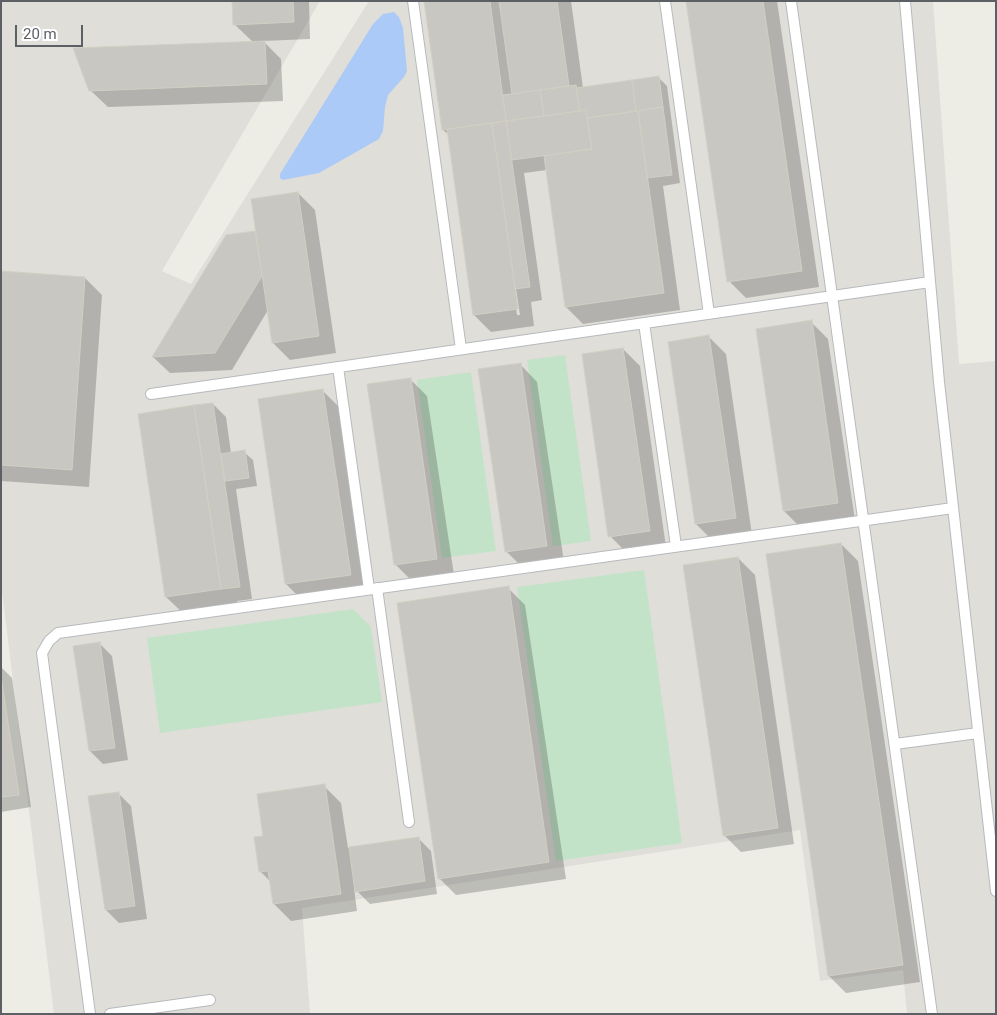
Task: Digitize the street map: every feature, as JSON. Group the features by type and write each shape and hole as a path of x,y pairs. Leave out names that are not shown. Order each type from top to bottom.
{"lane":[{"path":"413,1 461,349"},
{"path":"665,1 709,314"},
{"path":"791,1 932,1014"},
{"path":"905,1 939,382 996,891"},
{"path":"151,394 930,282"},
{"path":"644,323 676,546"},
{"path":"338,367 409,822"},
{"path":"90,1014 42,653 49,641 58,633 953,508"},
{"path":"894,744 978,733"},
{"path":"110,1014 210,1000"}],"shaded area":[{"path":"1,1 320,1 162,271 191,284 369,1 933,1 959,364 996,361 996,1014 907,1014 903,970 820,981 800,830 302,908 310,1014 54,1014 1,583"}],"green space":[{"path":"565,355 591,541 553,546 527,360"},
{"path":"471,372 496,551 442,558 417,380"},
{"path":"644,570 682,843 556,861 517,587"},
{"path":"353,609 371,627 382,702 160,733 147,638"}],"water":[{"path":"394,12 399,17 403,28 407,71 388,95 383,131 379,139 319,173 283,180 280,178 280,174 373,24 383,14"}],"building":[{"path":"232,1 293,1 294,22 233,25"},
{"path":"424,1 490,1 506,121 442,130"},
{"path":"499,1 557,1 569,86 512,94"},
{"path":"686,1 763,1 802,271 727,282"},
{"path":"265,41 267,84 89,91 73,48"},
{"path":"659,76 663,107 636,111 632,80"},
{"path":"632,80 636,111 587,118 586,110 580,111 576,88"},
{"path":"576,85 580,111 544,116 540,90"},
{"path":"540,90 544,116 506,121 503,95"},
{"path":"663,107 672,175 647,178 638,111"},
{"path":"586,110 592,149 512,160 506,121"},
{"path":"638,111 664,293 565,307 544,156 592,149 587,118"},
{"path":"506,121 530,287 515,289 492,123"},
{"path":"492,123 518,309 473,315 447,129"},
{"path":"298,192 319,336 272,343 251,199"},
{"path":"255,231 262,276 215,353 152,357 226,235"},
{"path":"1,271 85,277 72,470 1,465"},
{"path":"812,320 838,503 783,511 756,329"},
{"path":"709,335 736,518 695,524 668,342"},
{"path":"623,348 650,531 608,537 582,354"},
{"path":"521,363 547,546 505,552 478,369"},
{"path":"411,378 437,559 394,565 367,384"},
{"path":"323,389 351,575 285,584 258,399"},
{"path":"213,403 240,587 221,589 194,405"},
{"path":"194,405 221,589 165,597 138,414"},
{"path":"245,450 249,478 225,481 221,454"},
{"path":"841,543 903,965 828,976 766,554"},
{"path":"738,557 778,828 723,836 683,565"},
{"path":"509,586 549,862 438,879 397,603"},
{"path":"100,642 115,748 89,751 73,646"},
{"path":"1,677 19,795 1,797"},
{"path":"325,784 341,894 273,904 268,871 259,872 254,837 263,836 257,794"},
{"path":"119,792 135,906 105,910 88,796"},
{"path":"419,837 425,881 355,892 349,847"}]}
